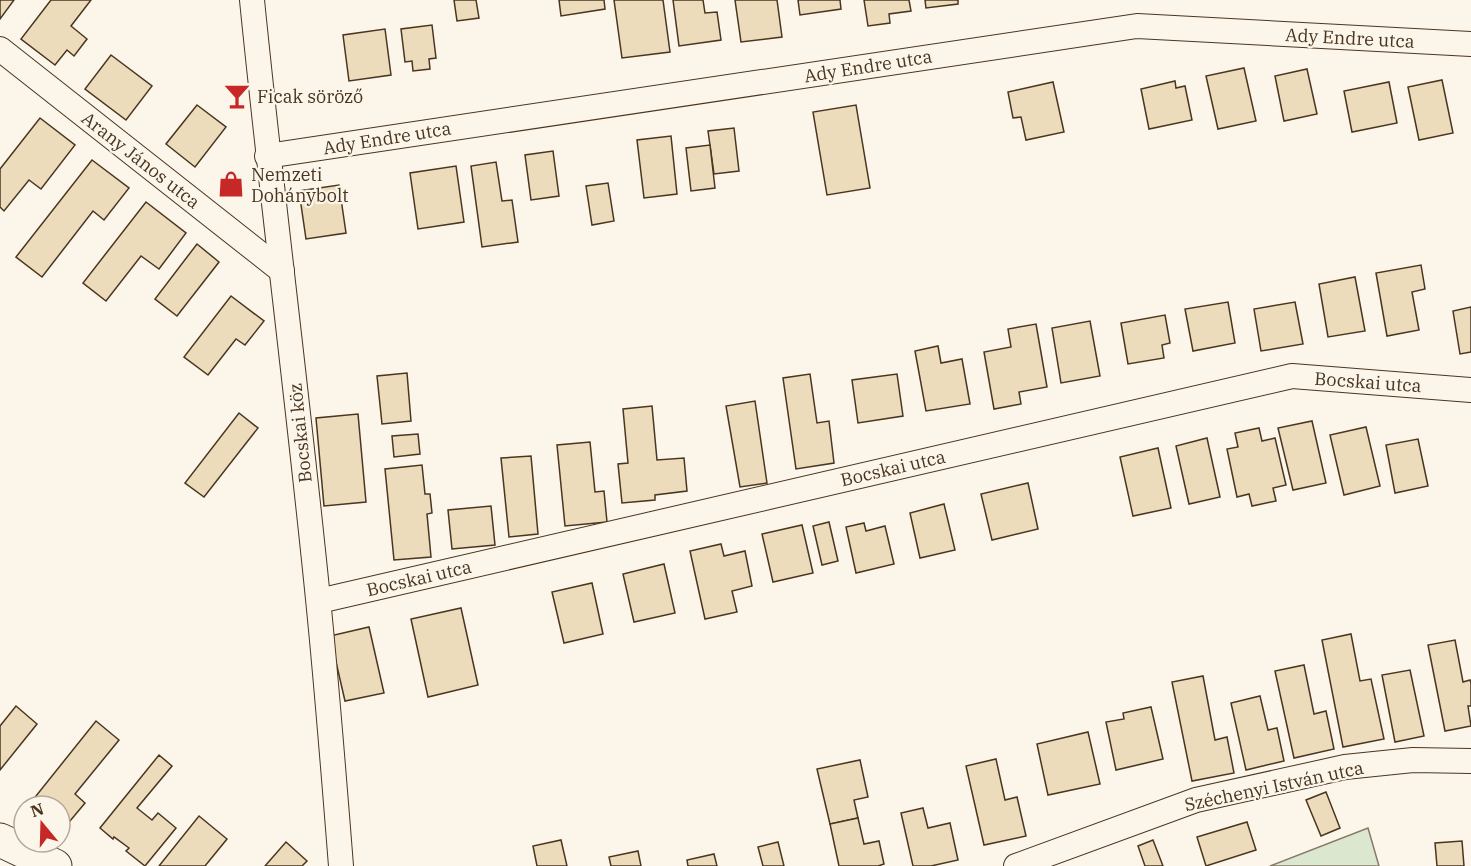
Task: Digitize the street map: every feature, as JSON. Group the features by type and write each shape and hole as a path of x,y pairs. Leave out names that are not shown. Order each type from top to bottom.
{"main road":[{"path":"0,840 55,866"}],"street":[{"name":"Bocskai köz","path":"252,0 267,156 282,271 318,601 341,866"},
{"name":"Ady Endre utca","path":"267,156 1137,26 1471,44"},
{"name":"Arany János utca","path":"0,49 282,271"},
{"name":"Bocskai utca","path":"318,601 1292,376 1471,390"},
{"name":"Széchenyi István utca","path":"1016,866 1196,800 1345,768 1413,760 1471,761"}],"green space":[{"path":"1368,828 1379,866 1270,866"}],"building":[{"path":"0,0 14,0 0,19"},
{"path":"51,0 91,0 71,26 87,39 74,56 67,50 55,65 21,39"},
{"path":"454,0 476,0 479,18 457,21"},
{"path":"559,0 604,0 605,9 561,16"},
{"path":"614,0 663,0 670,52 622,58"},
{"path":"673,0 703,0 705,13 717,12 721,40 679,46"},
{"path":"735,0 777,0 782,37 741,42"},
{"path":"798,0 840,0 841,9 800,15"},
{"path":"864,0 909,0 911,11 889,14 890,23 868,26"},
{"path":"925,0 958,0 958,4 926,8"},
{"path":"432,25 436,58 429,59 430,69 413,71 412,61 405,62 401,29"},
{"path":"385,29 391,75 349,81 343,35"},
{"path":"111,55 152,86 126,120 85,89"},
{"path":"1244,68 1256,121 1218,129 1206,76"},
{"path":"1307,69 1317,114 1284,121 1275,76"},
{"path":"1442,80 1453,133 1419,140 1408,87"},
{"path":"1175,81 1176,88 1185,86 1192,120 1149,129 1141,89"},
{"path":"1053,82 1064,132 1026,140 1021,117 1013,118 1008,92"},
{"path":"1389,82 1397,123 1352,132 1344,91"},
{"path":"197,105 226,127 195,167 166,144"},
{"path":"856,105 870,188 827,195 813,112"},
{"path":"40,118 75,145 41,189 29,180 4,211 0,207 0,169"},
{"path":"734,128 739,171 714,174 708,131"},
{"path":"671,136 677,194 644,198 637,140"},
{"path":"710,145 715,188 691,191 686,148"},
{"path":"553,151 559,196 531,200 525,155"},
{"path":"92,160 129,188 104,220 93,211 42,277 16,257"},
{"path":"496,162 502,201 512,200 518,242 482,247 471,166"},
{"path":"456,166 464,222 418,229 410,173"},
{"path":"608,183 614,221 592,225 586,186"},
{"path":"339,185 346,233 306,239 299,191"},
{"path":"146,202 186,233 159,269 141,256 106,301 83,283"},
{"path":"197,244 219,262 177,316 155,299"},
{"path":"1421,265 1425,289 1412,292 1419,330 1387,336 1376,273"},
{"path":"1355,277 1365,331 1328,337 1319,284"},
{"path":"231,296 264,321 245,345 236,339 208,375 184,357"},
{"path":"1228,302 1235,343 1193,351 1185,309"},
{"path":"1295,302 1303,344 1261,351 1254,309"},
{"path":"1471,307 1471,352 1460,354 1453,311"},
{"path":"1165,315 1170,343 1162,345 1164,358 1128,364 1121,323"},
{"path":"1090,321 1100,376 1061,383 1052,328"},
{"path":"1036,324 1047,387 1019,392 1021,404 994,409 984,352 1011,347 1008,329"},
{"path":"938,346 941,363 962,359 970,404 926,411 915,351"},
{"path":"407,373 411,421 382,424 377,376"},
{"path":"810,374 817,423 829,421 834,463 796,469 783,378"},
{"path":"897,374 903,416 858,423 852,380"},
{"path":"755,401 767,483 740,487 726,406"},
{"path":"652,406 657,460 684,458 687,491 655,495 655,500 622,503 618,464 628,463 623,409"},
{"path":"239,413 258,428 204,497 185,483"},
{"path":"358,414 366,502 324,506 316,418"},
{"path":"1312,421 1326,483 1293,490 1278,428"},
{"path":"1366,427 1380,486 1344,495 1330,435"},
{"path":"1259,428 1262,441 1275,438 1286,485 1273,488 1276,501 1252,506 1249,494 1237,497 1227,449 1238,447 1235,433"},
{"path":"418,434 420,454 394,457 392,436"},
{"path":"1207,438 1220,497 1189,504 1176,446"},
{"path":"1418,439 1428,486 1395,493 1386,445"},
{"path":"590,442 595,492 604,491 607,522 565,526 557,445"},
{"path":"1158,448 1171,508 1133,516 1120,457"},
{"path":"531,456 538,534 509,537 501,458"},
{"path":"422,465 425,494 430,494 432,513 427,514 431,557 394,560 385,469"},
{"path":"1028,483 1038,529 992,540 981,494"},
{"path":"944,504 955,550 920,558 910,513"},
{"path":"491,506 495,545 452,549 448,510"},
{"path":"829,522 838,561 822,565 813,526"},
{"path":"864,523 866,531 885,526 894,564 856,573 846,527"},
{"path":"802,525 813,573 773,582 762,534"},
{"path":"721,544 724,556 745,551 752,586 732,591 737,612 705,619 690,551"},
{"path":"664,564 675,613 634,622 623,574"},
{"path":"592,583 603,634 564,643 552,592"},
{"path":"461,608 478,685 428,697 411,619"},
{"path":"369,627 384,693 345,701 330,636"},
{"path":"1351,634 1360,681 1371,679 1384,739 1343,747 1322,640"},
{"path":"1455,640 1463,682 1470,680 1471,683 1471,706 1468,706 1471,726 1445,731 1428,645"},
{"path":"1304,665 1314,714 1326,711 1334,749 1294,758 1275,671"},
{"path":"1410,670 1424,736 1395,742 1382,675"},
{"path":"1203,676 1215,740 1227,737 1234,773 1192,781 1172,682"},
{"path":"1260,696 1268,730 1277,728 1284,761 1246,770 1231,703"},
{"path":"16,706 37,724 0,770 0,726"},
{"path":"1151,707 1163,759 1116,770 1106,722 1124,719 1123,713"},
{"path":"96,721 119,740 75,794 85,803 72,819 72,794 38,794"},
{"path":"1088,732 1100,784 1048,795 1037,744"},
{"path":"159,755 172,766 137,808 152,820 158,813 176,828 145,866 126,851 129,848 100,828"},
{"path":"996,759 1005,800 1017,797 1026,836 984,845 966,766"},
{"path":"860,760 868,797 854,800 858,818 830,824 817,769"},
{"path":"1326,792 1340,828 1321,836 1306,800"},
{"path":"923,808 928,828 950,823 958,860 931,866 913,866 901,813"},
{"path":"199,816 227,839 205,866 159,866"},
{"path":"858,818 864,844 879,841 884,864 839,866 830,824"},
{"path":"1247,822 1256,850 1206,866 1197,837"},
{"path":"561,840 567,866 537,866 533,846"},
{"path":"1153,840 1163,866 1145,866 1138,846"},
{"path":"1462,841 1464,866 1437,866 1435,843"},
{"path":"286,842 307,861 302,866 265,866"},
{"path":"778,842 784,866 763,866 758,847"},
{"path":"638,851 641,866 611,866 609,857"},
{"path":"714,854 717,866 688,866 687,860"}],"place":[{"name":"Ficak söröző","path":"237,96"},
{"name":"Nemzeti Dohánybolt","path":"231,184"}]}
